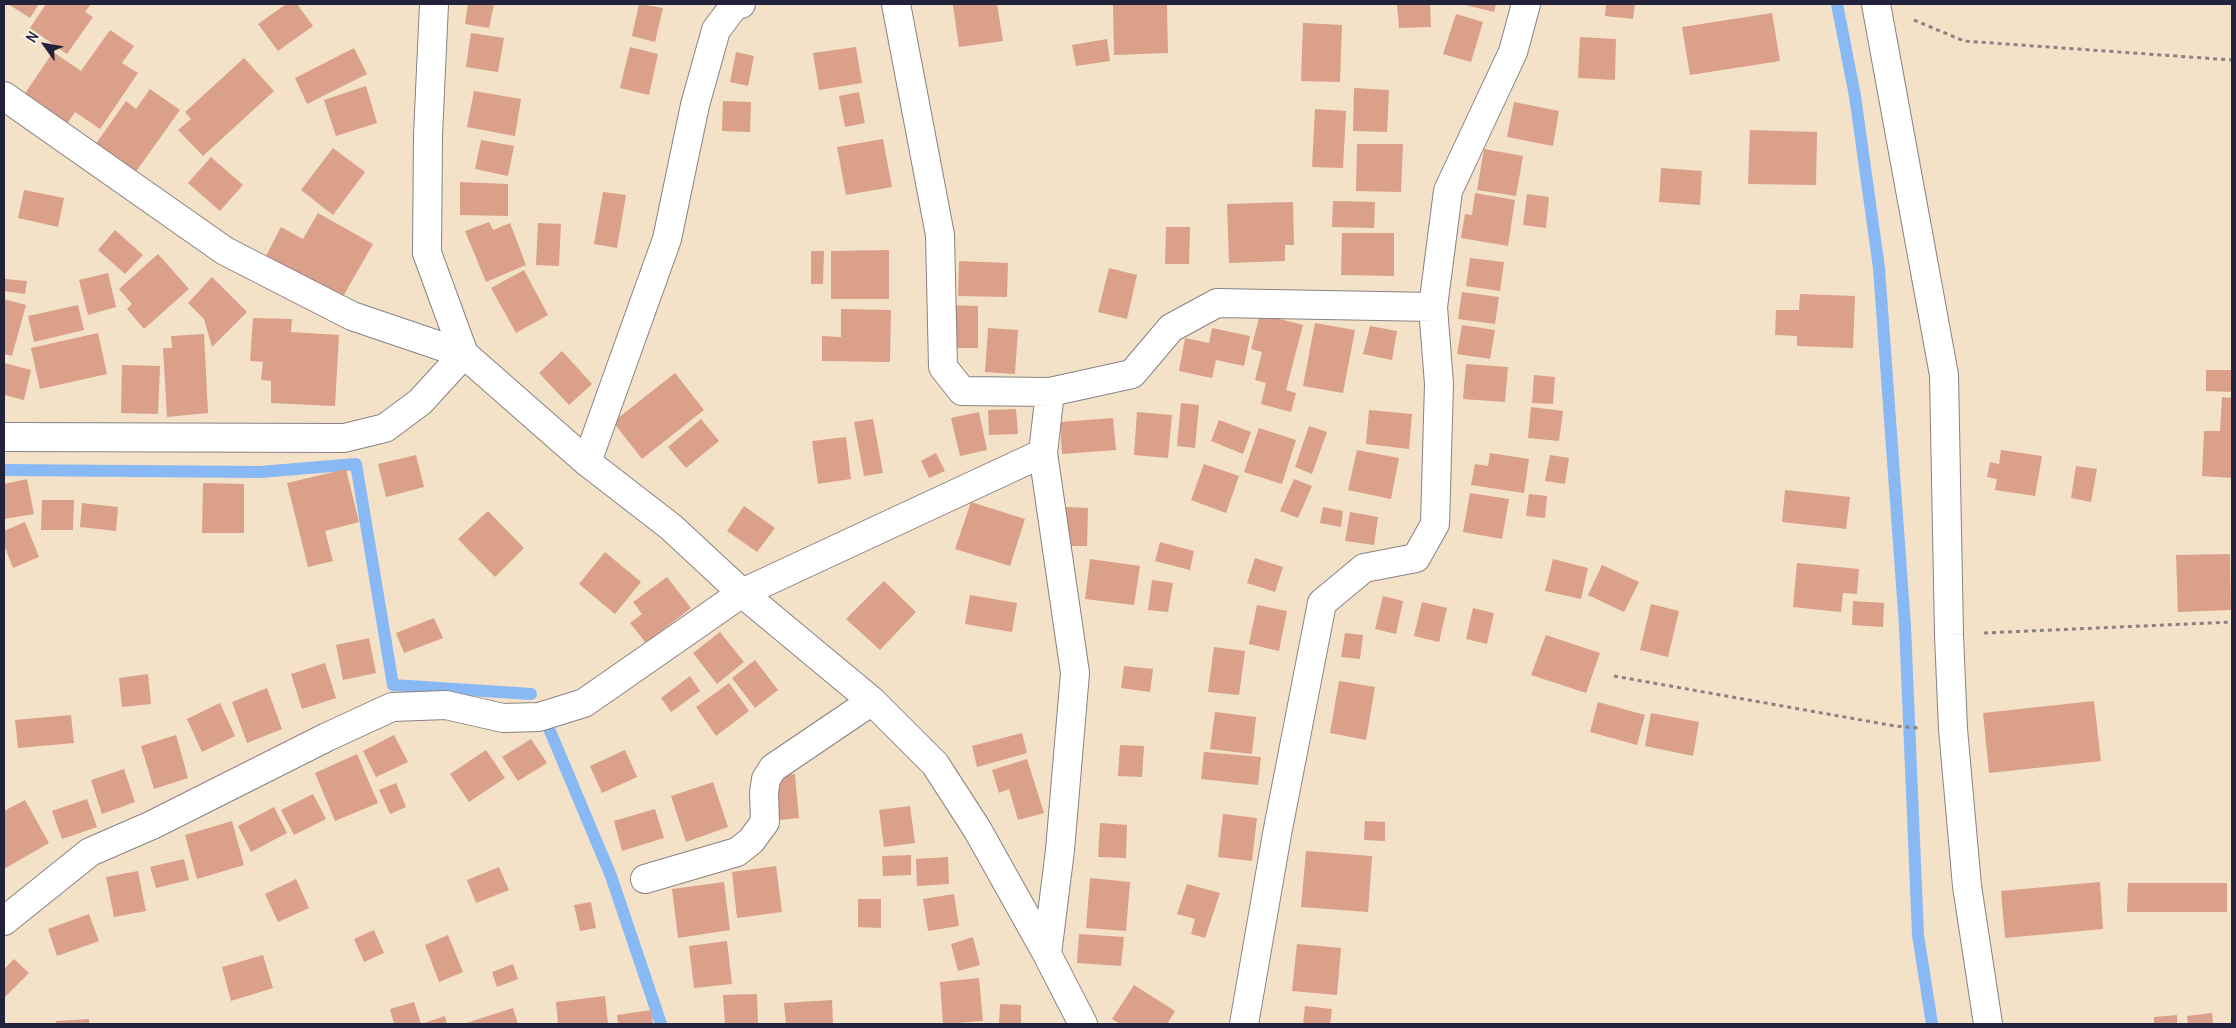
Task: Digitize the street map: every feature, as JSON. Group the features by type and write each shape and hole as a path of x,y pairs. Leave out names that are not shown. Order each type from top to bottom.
{"street":[{"path":"434,4 428,135 427,253 464,354"},
{"path":"587,462 667,238 695,105 716,30 734,6 741,4"},
{"path":"896,4 940,235 943,367 962,391 1050,392 1132,374 1171,328 1218,303 1433,307"},
{"path":"1244,1024 1322,603 1364,568 1416,558 1435,524 1439,384 1433,307 1448,191 1513,52 1526,4"},
{"path":"1876,4 1944,375 1949,635 1953,729 1967,886 1988,1024"},
{"path":"4,96 226,251 352,316 464,354 587,462 671,527 742,593 872,700 934,764 977,829 1047,954 1083,1024"},
{"path":"4,437 344,438 385,428 420,402 464,354"},
{"path":"1047,954 1060,850 1075,673 1044,453 1050,392"},
{"path":"4,921 90,852 152,825 327,737 392,707 446,704 502,718 539,717 584,703 742,593 1044,453"},
{"path":"645,880 736,852 751,841 765,822 766,779 773,768 872,700"}],"path":[{"path":"1912,19 1964,41 2232,60"},
{"path":"1949,635 2232,622"},
{"path":"1614,676 1895,726 1922,729"}],"building":[{"path":"8,4 39,4 30,18"},
{"path":"46,4 91,4 85,12 93,17 67,54 30,28"},
{"path":"286,4 297,4 313,26 278,51 258,24"},
{"path":"468,4 494,4 489,28 465,24"},
{"path":"639,4 663,8 655,42 632,36"},
{"path":"997,4 1003,41 959,47 953,5"},
{"path":"1113,4 1167,4 1168,53 1114,55"},
{"path":"1397,4 1430,4 1431,27 1399,28"},
{"path":"1461,4 1496,4 1494,12"},
{"path":"1606,4 1635,4 1633,19 1605,16"},
{"path":"1772,13 1780,61 1690,75 1682,27"},
{"path":"1456,14 1483,22 1471,62 1443,54"},
{"path":"1303,23 1342,25 1340,82 1301,81"},
{"path":"110,30 134,46 122,63 138,73 100,129 75,112 67,124 24,95 53,52 81,71"},
{"path":"471,33 504,38 498,72 466,67"},
{"path":"1580,37 1616,39 1615,80 1578,78"},
{"path":"1107,39 1110,61 1076,66 1072,45"},
{"path":"630,47 658,54 649,95 620,88"},
{"path":"856,47 862,83 819,90 813,53"},
{"path":"354,48 367,74 307,104 295,78"},
{"path":"736,52 754,56 748,86 730,82"},
{"path":"244,58 274,91 203,156 178,130 191,119 185,112"},
{"path":"366,86 377,123 336,136 324,100"},
{"path":"1354,88 1389,90 1387,132 1353,131"},
{"path":"150,89 180,110 135,173 95,145 126,101 136,109"},
{"path":"474,91 521,99 515,136 467,127"},
{"path":"859,92 865,123 845,127 839,96"},
{"path":"723,101 751,102 750,132 722,131"},
{"path":"1514,102 1559,111 1553,146 1507,137"},
{"path":"1315,109 1346,111 1343,168 1312,167"},
{"path":"1750,130 1817,132 1816,185 1748,184"},
{"path":"883,139 892,187 846,195 837,147"},
{"path":"481,140 514,146 508,176 475,169"},
{"path":"1357,144 1403,144 1401,192 1356,191"},
{"path":"333,148 365,172 333,215 301,190"},
{"path":"1484,149 1523,156 1516,196 1477,190"},
{"path":"211,157 243,185 220,211 188,183"},
{"path":"1661,168 1702,171 1700,205 1659,202"},
{"path":"460,182 508,184 508,216 460,215"},
{"path":"24,190 64,198 58,227 18,218"},
{"path":"603,192 626,195 617,248 594,244"},
{"path":"1475,193 1515,200 1508,246 1461,238 1465,214 1472,215"},
{"path":"1527,194 1549,197 1546,228 1523,225"},
{"path":"1333,201 1375,202 1374,228 1332,227"},
{"path":"1293,202 1294,245 1285,245 1285,261 1229,263 1227,204"},
{"path":"318,213 373,244 341,300 265,258 281,227 303,239"},
{"path":"489,222 493,230 510,223 526,265 486,282 465,231"},
{"path":"538,223 561,224 559,266 536,265"},
{"path":"1166,227 1190,227 1189,264 1165,264"},
{"path":"115,230 143,255 125,274 98,250"},
{"path":"1342,233 1394,233 1394,276 1341,275"},
{"path":"889,250 889,299 831,299 831,251"},
{"path":"811,251 824,251 823,284 811,284"},
{"path":"158,254 189,289 144,329 127,309 132,304 119,289"},
{"path":"1470,258 1504,262 1500,291 1466,286"},
{"path":"959,261 1008,263 1007,297 958,296"},
{"path":"1109,268 1137,275 1127,319 1098,312"},
{"path":"524,270 548,315 516,333 491,288"},
{"path":"108,273 116,307 88,315 79,280"},
{"path":"212,277 247,312 212,347 204,319 188,303"},
{"path":"5,279 27,281 25,294 4,291"},
{"path":"1462,292 1499,297 1495,324 1458,319"},
{"path":"1800,294 1855,296 1853,348 1797,346 1797,336 1775,335 1776,310 1799,310"},
{"path":"4,299 26,305 12,356 4,354"},
{"path":"78,305 84,330 34,342 28,316"},
{"path":"946,305 978,306 978,348 946,348"},
{"path":"841,309 891,310 890,362 822,361 822,336 841,337"},
{"path":"1260,314 1303,325 1286,390 1296,393 1291,412 1261,404 1266,383 1255,380 1262,352 1251,349"},
{"path":"253,318 292,319 291,332 339,335 335,406 271,403 271,381 261,380 263,362 250,361"},
{"path":"1315,323 1355,330 1343,393 1303,386"},
{"path":"1462,325 1495,330 1490,359 1457,354"},
{"path":"1370,326 1397,331 1392,360 1363,354"},
{"path":"988,328 1018,330 1015,374 985,372"},
{"path":"1212,328 1250,336 1244,366 1216,360 1212,378 1179,371 1185,338 1209,343"},
{"path":"98,333 107,374 40,389 31,348"},
{"path":"204,334 208,413 167,417 163,348 172,348 171,336"},
{"path":"562,351 592,384 569,405 539,373"},
{"path":"4,363 31,370 24,400 4,395"},
{"path":"1466,364 1508,367 1505,402 1463,399"},
{"path":"122,365 160,366 158,414 121,413"},
{"path":"2206,370 2232,370 2232,392 2206,391"},
{"path":"675,373 704,410 642,459 613,422"},
{"path":"1534,375 1555,377 1553,404 1532,403"},
{"path":"2222,397 2232,398 2232,478 2202,476 2204,431 2220,431"},
{"path":"1181,403 1199,405 1195,448 1177,446"},
{"path":"1531,407 1563,411 1559,441 1528,438"},
{"path":"1016,409 1018,434 989,435 988,410"},
{"path":"1369,410 1412,414 1409,449 1366,444"},
{"path":"979,412 987,450 960,456 951,418"},
{"path":"1137,412 1172,415 1168,458 1134,455"},
{"path":"1113,418 1116,450 1062,454 1060,422"},
{"path":"701,419 719,441 686,468 668,447"},
{"path":"873,419 883,473 864,476 854,422"},
{"path":"1219,420 1251,432 1243,454 1211,441"},
{"path":"1309,426 1327,432 1312,474 1295,467"},
{"path":"1259,428 1296,440 1282,484 1244,472"},
{"path":"846,437 851,479 818,484 812,441"},
{"path":"1357,450 1399,458 1391,499 1348,490"},
{"path":"2001,450 2042,456 2035,496 1995,490 1997,479 1987,477 1990,462 1999,464"},
{"path":"936,453 945,471 929,478 921,461"},
{"path":"1490,453 1529,459 1524,493 1471,485 1475,464 1488,466"},
{"path":"416,455 424,487 386,497 378,464"},
{"path":"1550,455 1569,458 1565,484 1545,481"},
{"path":"1204,464 1239,476 1226,513 1191,500"},
{"path":"2076,466 2097,469 2091,502 2071,498"},
{"path":"346,469 359,522 325,531 333,561 308,567 287,483"},
{"path":"27,479 34,514 4,519 4,484"},
{"path":"1294,479 1312,486 1298,518 1280,511"},
{"path":"203,483 244,484 244,533 202,533"},
{"path":"1785,490 1850,497 1846,529 1782,522"},
{"path":"1470,493 1509,499 1502,539 1463,532"},
{"path":"1529,494 1547,496 1545,518 1526,516"},
{"path":"42,500 74,500 73,530 41,530"},
{"path":"971,502 1025,519 1010,566 955,549"},
{"path":"82,503 118,507 116,531 80,527"},
{"path":"744,506 775,528 757,552 727,531"},
{"path":"1066,507 1088,508 1087,546 1065,546"},
{"path":"1323,507 1343,511 1341,527 1320,523"},
{"path":"488,511 524,548 495,577 458,539"},
{"path":"1350,512 1378,517 1374,545 1345,541"},
{"path":"25,522 39,557 13,568 4,545 4,531"},
{"path":"1160,542 1194,551 1190,570 1155,561"},
{"path":"605,552 641,582 615,614 579,584"},
{"path":"2230,554 2231,610 2178,612 2176,555"},
{"path":"1255,558 1283,567 1275,592 1247,583"},
{"path":"1090,559 1140,566 1134,605 1085,599"},
{"path":"1553,559 1588,568 1581,599 1545,591"},
{"path":"1797,563 1859,569 1857,594 1843,593 1841,612 1793,607"},
{"path":"1602,565 1639,582 1624,612 1588,595"},
{"path":"667,577 691,608 646,643 630,623 642,614 633,602"},
{"path":"1152,580 1173,583 1168,612 1148,610"},
{"path":"884,581 916,612 880,650 846,619"},
{"path":"970,595 1017,603 1012,632 965,624"},
{"path":"1383,596 1403,601 1396,634 1375,629"},
{"path":"1853,601 1884,603 1883,627 1852,625"},
{"path":"1422,602 1447,608 1439,642 1414,636"},
{"path":"1651,604 1679,611 1668,657 1640,650"},
{"path":"1257,605 1287,611 1279,651 1249,644"},
{"path":"1473,608 1494,613 1487,644 1466,639"},
{"path":"434,618 443,638 404,653 396,633"},
{"path":"720,632 744,662 717,684 693,653"},
{"path":"1345,633 1363,635 1360,659 1341,657"},
{"path":"1546,635 1600,653 1586,693 1531,675"},
{"path":"369,638 376,673 343,680 336,645"},
{"path":"1214,647 1245,651 1239,695 1208,692"},
{"path":"755,660 778,690 755,708 732,678"},
{"path":"325,663 336,698 302,709 291,674"},
{"path":"1124,666 1153,669 1150,692 1121,688"},
{"path":"148,674 151,704 122,707 119,678"},
{"path":"690,676 700,691 671,712 661,698"},
{"path":"1339,681 1375,687 1366,740 1330,733"},
{"path":"729,683 749,711 716,736 696,707"},
{"path":"267,688 282,729 247,743 232,702"},
{"path":"2094,701 2101,761 1989,773 1983,713"},
{"path":"1598,702 1645,715 1637,745 1590,732"},
{"path":"220,703 235,736 202,752 187,719"},
{"path":"1215,712 1256,717 1252,754 1210,749"},
{"path":"1651,713 1699,722 1693,756 1645,746"},
{"path":"71,715 74,743 18,748 15,720"},
{"path":"1022,733 1027,753 977,767 972,746"},
{"path":"176,735 188,778 154,789 141,746"},
{"path":"394,735 408,762 376,777 363,751"},
{"path":"531,739 547,763 518,781 502,757"},
{"path":"1120,745 1144,746 1142,777 1118,776"},
{"path":"486,750 505,778 469,802 450,774"},
{"path":"625,750 637,777 602,793 590,766"},
{"path":"1204,752 1261,757 1258,785 1201,779"},
{"path":"357,754 378,803 335,821 315,773"},
{"path":"1027,759 1044,813 1018,820 1009,789 999,793 992,770"},
{"path":"124,769 135,802 102,814 91,780"},
{"path":"795,774 799,818 779,820 775,776"},
{"path":"713,782 728,827 686,842 671,796"},
{"path":"396,783 406,807 390,814 379,790"},
{"path":"313,794 326,819 294,835 281,810"},
{"path":"87,799 97,827 62,839 52,811"},
{"path":"25,800 49,843 4,869 4,811"},
{"path":"910,806 915,843 884,847 879,810"},
{"path":"274,807 287,833 251,852 238,826"},
{"path":"655,809 664,838 622,851 614,821"},
{"path":"1223,814 1257,818 1252,861 1218,857"},
{"path":"232,821 244,865 197,879 185,835"},
{"path":"1365,821 1385,822 1385,841 1364,840"},
{"path":"1100,823 1127,825 1126,858 1098,857"},
{"path":"1306,851 1372,856 1368,912 1301,907"},
{"path":"911,855 911,875 883,876 882,856"},
{"path":"948,857 949,884 917,886 916,859"},
{"path":"184,859 189,880 156,888 150,867"},
{"path":"776,866 782,912 737,918 732,872"},
{"path":"499,867 509,890 476,903 467,880"},
{"path":"138,871 146,911 114,917 106,877"},
{"path":"1090,878 1130,882 1126,931 1086,928"},
{"path":"296,879 309,908 278,922 265,894"},
{"path":"724,882 730,930 678,938 672,889"},
{"path":"2100,882 2103,929 2005,938 2001,891"},
{"path":"2128,883 2227,883 2227,912 2127,912"},
{"path":"1187,884 1220,893 1205,938 1191,934 1195,919 1177,914"},
{"path":"954,894 959,926 928,931 923,899"},
{"path":"858,899 881,899 881,928 858,927"},
{"path":"591,902 596,928 580,931 574,905"},
{"path":"89,914 99,941 57,956 48,929"},
{"path":"374,930 384,953 364,962 354,939"},
{"path":"1079,934 1124,937 1121,966 1077,963"},
{"path":"448,935 463,972 439,982 425,945"},
{"path":"973,937 980,965 958,971 951,944"},
{"path":"727,941 732,984 694,988 689,946"},
{"path":"1297,944 1341,948 1337,995 1292,991"},
{"path":"263,955 273,988 231,1001 222,967"},
{"path":"14,959 29,973 4,998 4,969"},
{"path":"513,964 518,979 497,987 492,972"},
{"path":"979,978 983,1021 943,1024 940,982"},
{"path":"1134,985 1175,1011 1167,1024 1120,1024 1112,1019"},
{"path":"757,994 758,1024 725,1024 723,995"},
{"path":"605,996 608,1024 558,1024 556,1002"},
{"path":"832,1000 833,1024 786,1024 784,1003"},
{"path":"414,1002 421,1024 394,1024 390,1009"},
{"path":"1000,1004 1021,1005 1021,1024 999,1024"},
{"path":"1305,1006 1332,1009 1330,1024 1303,1024"},
{"path":"513,1008 518,1024 463,1024"},
{"path":"651,1010 653,1024 618,1024 617,1015"},
{"path":"2212,1013 2213,1024 2188,1024 2187,1016"},
{"path":"2177,1015 2177,1024 2154,1024 2154,1017"},
{"path":"445,1016 447,1024 421,1024"},
{"path":"89,1019 89,1024 56,1024 56,1021"}],"waterway":[{"path":"1837,4 1855,96 1879,268 1905,626 1918,935 1932,1024"},
{"path":"4,470 260,472 356,464 393,685 531,694"},
{"path":"550,731 611,876 661,1024"}]}
